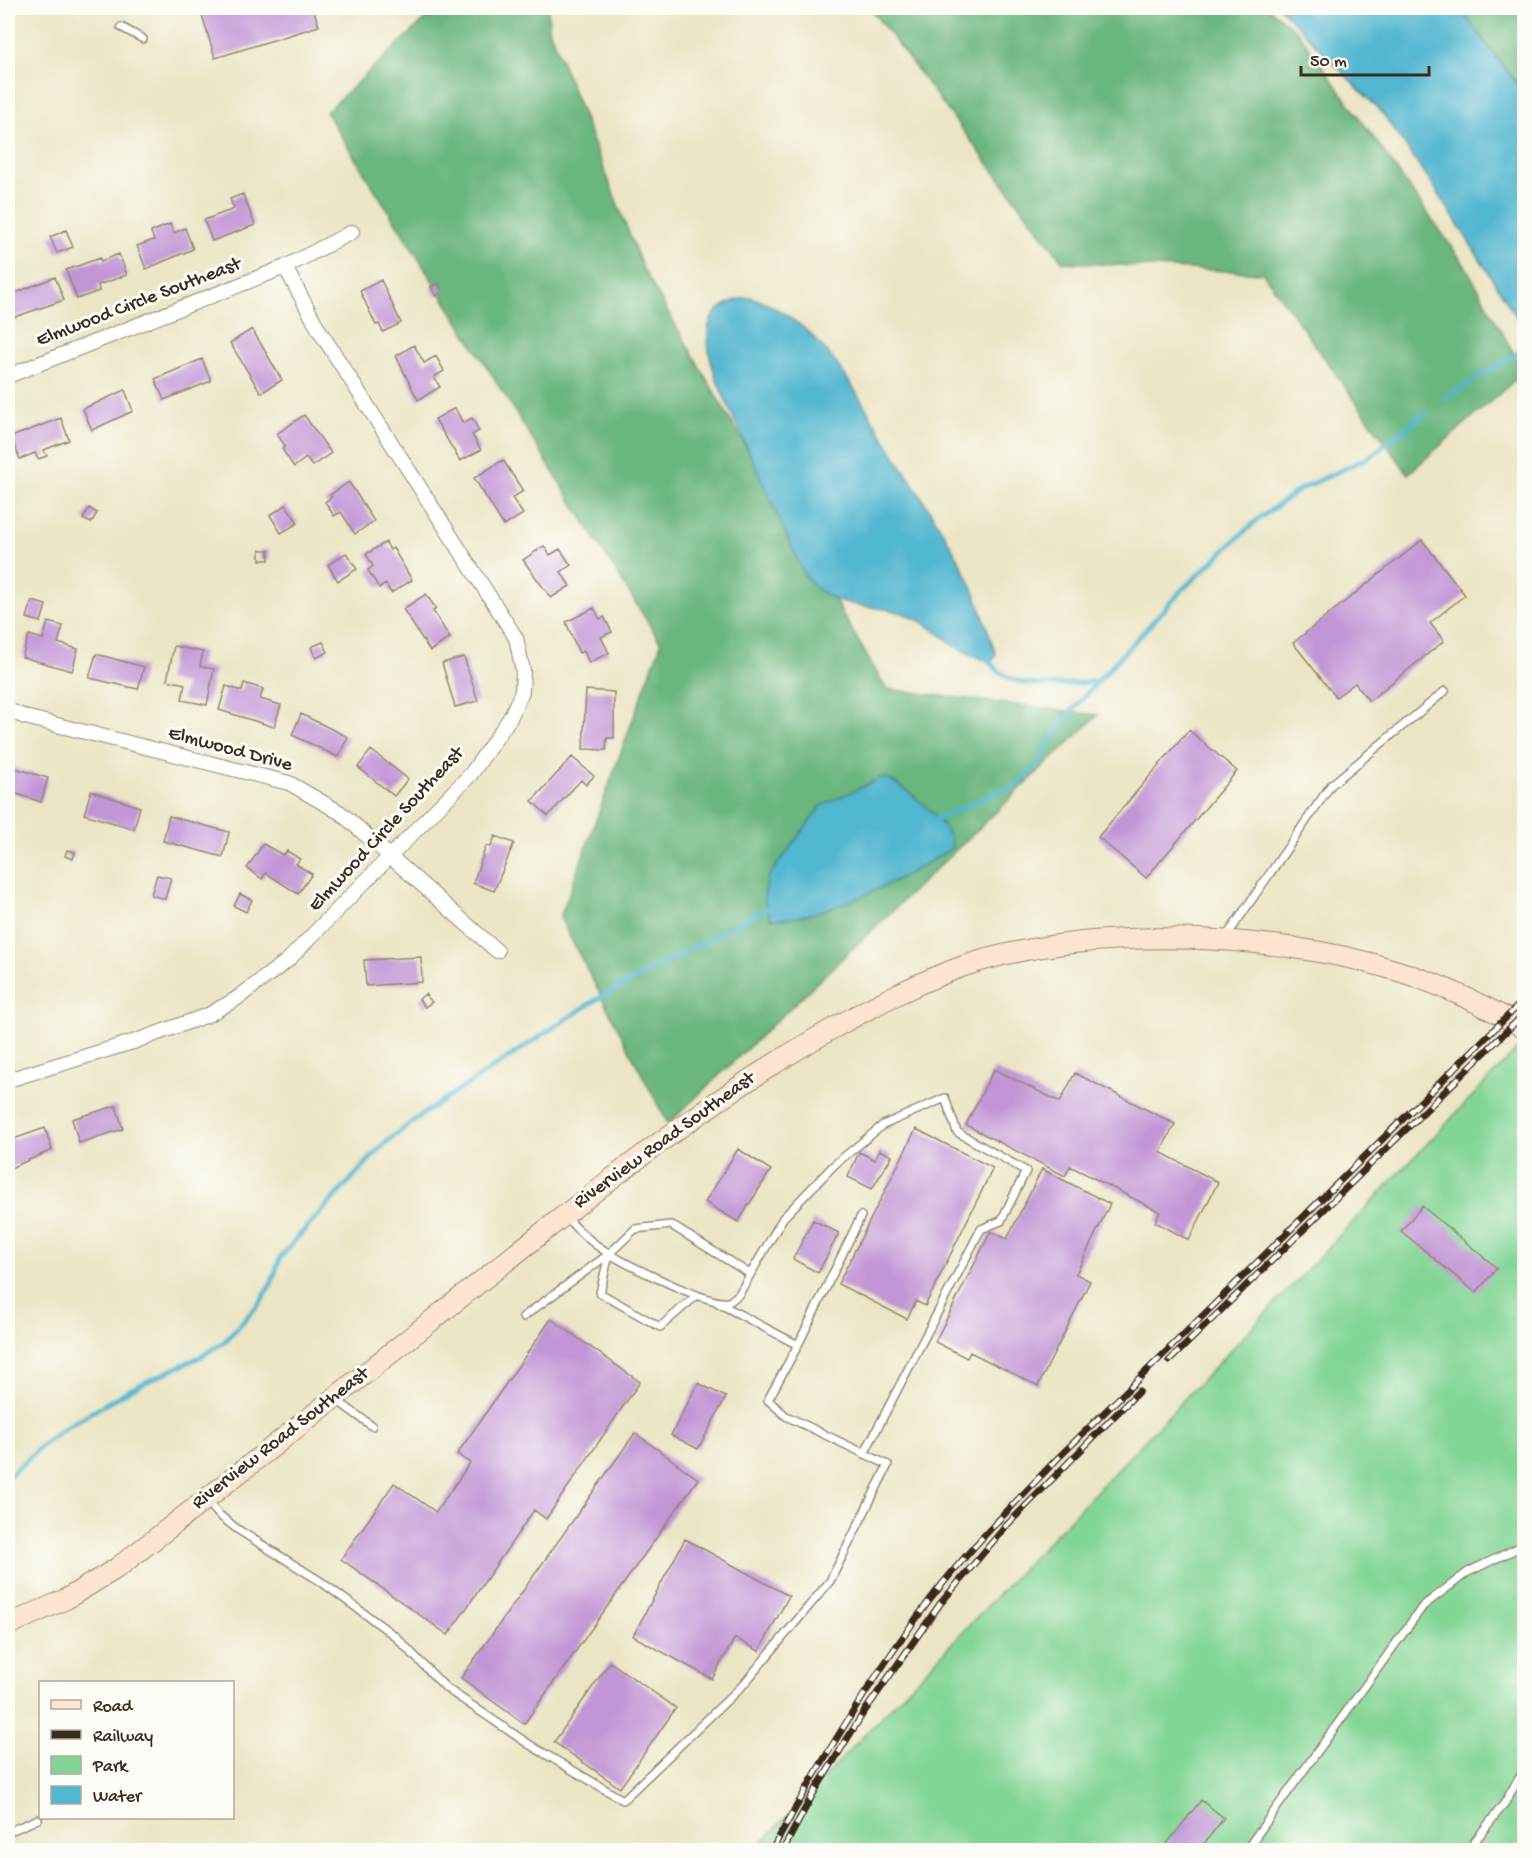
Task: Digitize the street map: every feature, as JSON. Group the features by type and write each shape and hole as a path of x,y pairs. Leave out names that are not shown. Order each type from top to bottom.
{"street":[{"name":"Elmwood Circle Southeast","path":"8,376 285,267 352,232"},
{"name":"Elmwood Circle Southeast","path":"8,1080 136,1041 208,1015 236,999 287,961 392,858 471,774 510,718 522,692 523,671 516,638 319,330 285,267"},
{"name":"Elmwood Drive","path":"8,710 25,717 289,783 340,813 497,951"},
{"name":"Riverview Road Southeast","path":"8,1625 66,1599 117,1568 207,1500 564,1215 695,1114 749,1078 868,1009 937,976 993,958 1066,943 1140,939 1222,942 1292,948 1374,964 1447,988 1524,1028"}],"lane":[{"path":"121,27 143,39"},
{"path":"1222,942 1331,785 1444,691"},
{"path":"717,1302 729,1302 739,1294 783,1218 834,1165 882,1125 932,1102 945,1098 957,1132 1026,1171 1001,1221 981,1229 864,1454"},
{"path":"564,1215 579,1231 609,1254 717,1302 798,1345"},
{"path":"207,1500 218,1514 237,1529 328,1587 388,1630 446,1688 530,1745 623,1800 743,1685 830,1581 888,1465 786,1416 768,1400 798,1345 861,1216"},
{"path":"523,1317 609,1254 635,1229 671,1225 750,1274"},
{"path":"609,1254 600,1293 660,1327 697,1295"},
{"path":"333,1398 372,1426"},
{"path":"1246,1851 1423,1606 1468,1572 1524,1545"},
{"path":"1468,1851 1504,1804 1524,1770"},
{"path":"8,1832 38,1819"}],"path":[{"path":"1519,8 1524,27"}],"green space":[{"path":"437,8 548,8 549,29 643,269 886,689 1098,715 668,1124 560,918 661,643 326,112"},
{"path":"870,8 1268,8 1298,32 1466,267 1524,372 1408,474 1263,273 1063,262"},
{"path":"1435,8 1524,8 1524,136"},
{"path":"1524,1042 1524,1850 755,1850"}],"water":[{"path":"1280,8 1459,8 1524,93 1524,329 1435,188 1383,114"},
{"path":"750,297 775,308 797,323 817,341 850,383 955,553 976,597 996,654 993,660 973,656 963,651 929,626 905,614 830,597 816,588 804,574 717,381 709,352 709,327 713,317 721,308 733,301"},
{"path":"883,777 903,788 926,806 944,828 952,848 889,884 840,905 792,918 771,919 764,899 768,877 821,806"}],"building":[{"path":"200,8 313,8 319,26 215,58"},
{"path":"243,194 255,225 212,241 204,220 234,209 230,199"},
{"path":"170,224 174,233 185,228 193,249 146,269 137,246 154,240 151,232"},
{"path":"66,230 73,247 57,253 50,237"},
{"path":"119,254 127,275 98,285 99,291 77,299 66,270"},
{"path":"55,277 64,300 12,318 8,296"},
{"path":"381,280 401,323 383,332 379,324 376,325 360,291"},
{"path":"438,283 443,291 436,296 431,287"},
{"path":"252,329 282,380 261,393 230,343"},
{"path":"414,345 424,363 436,356 444,371 434,377 440,387 418,400 396,356"},
{"path":"202,359 211,381 164,400 155,379"},
{"path":"125,390 133,411 92,430 83,409"},
{"path":"455,408 463,423 472,418 479,431 472,435 481,450 460,461 435,419"},
{"path":"304,415 331,453 312,466 306,458 294,467 282,449 285,446 277,434"},
{"path":"61,418 69,440 44,450 47,456 38,459 35,453 20,459 11,437"},
{"path":"503,460 523,491 512,498 523,514 504,526 474,478"},
{"path":"349,482 374,521 355,534 341,512 334,516 325,502 332,497 330,495"},
{"path":"286,505 298,523 281,533 270,515"},
{"path":"89,508 97,513 91,523 83,519"},
{"path":"1422,540 1465,595 1430,623 1444,641 1369,701 1355,683 1336,697 1293,643"},
{"path":"386,542 390,550 393,548 412,580 391,593 386,584 379,588 368,570 373,566 366,554"},
{"path":"544,546 550,555 560,549 571,565 561,572 570,586 551,598 523,560"},
{"path":"260,550 269,550 269,560 260,560"},
{"path":"346,553 357,569 338,581 328,565"},
{"path":"426,594 436,609 433,611 450,638 430,651 403,609"},
{"path":"32,601 46,605 41,622 27,618"},
{"path":"594,608 600,619 604,617 612,632 601,637 609,653 589,663 584,651 579,653 566,622"},
{"path":"48,622 63,626 58,643 78,649 72,671 22,657 29,635 43,639"},
{"path":"8,626 15,629 8,647"},
{"path":"323,642 328,652 316,658 311,647"},
{"path":"174,646 203,652 200,666 214,669 207,705 182,700 185,684 167,680"},
{"path":"96,654 144,667 138,689 89,678"},
{"path":"464,657 478,701 455,707 442,663"},
{"path":"244,683 263,689 260,699 281,705 274,727 219,710 226,686 242,691"},
{"path":"586,690 614,692 614,738 607,738 606,750 583,749"},
{"path":"301,714 348,737 338,757 292,735"},
{"path":"1189,730 1237,771 1146,878 1098,837"},
{"path":"371,750 408,779 394,796 358,767"},
{"path":"572,757 594,776 586,785 581,780 548,816 532,801"},
{"path":"8,766 48,778 41,802 8,791"},
{"path":"91,791 140,807 134,829 84,814"},
{"path":"169,816 229,832 223,857 163,841"},
{"path":"495,836 514,843 494,891 473,883 486,846 491,847"},
{"path":"263,844 283,855 287,851 300,859 296,864 312,874 298,894 266,873 262,879 247,868"},
{"path":"67,850 75,852 73,859 65,856"},
{"path":"157,875 171,878 165,899 151,895"},
{"path":"240,894 252,900 246,912 234,906"},
{"path":"421,957 422,982 366,986 364,960"},
{"path":"425,994 432,1002 425,1007 419,999"},
{"path":"994,1069 1060,1102 1075,1073 1175,1124 1160,1152 1218,1182 1189,1240 1155,1222 1160,1212 1070,1166 1065,1176 966,1125"},
{"path":"116,1106 123,1129 79,1143 72,1119"},
{"path":"45,1128 52,1150 8,1169 8,1141"},
{"path":"916,1129 993,1168 925,1306 916,1301 907,1319 838,1284"},
{"path":"738,1149 771,1170 738,1222 705,1202"},
{"path":"879,1150 892,1156 872,1189 848,1177 859,1152 875,1160"},
{"path":"1042,1169 1110,1204 1076,1274 1090,1281 1038,1386 970,1352 967,1358 935,1342 991,1231 1007,1239"},
{"path":"1422,1206 1497,1268 1476,1293 1401,1231"},
{"path":"813,1220 839,1233 818,1273 793,1259"},
{"path":"551,1319 640,1382 546,1519 534,1510 448,1635 341,1559 394,1483 436,1512 470,1463 457,1454"},
{"path":"698,1383 726,1397 698,1449 671,1435"},
{"path":"635,1433 698,1479 524,1724 461,1678"},
{"path":"685,1539 789,1596 759,1651 735,1638 712,1679 633,1636"},
{"path":"610,1662 676,1708 620,1788 554,1742"},
{"path":"1201,1800 1224,1818 1199,1850 1162,1850"}],"waterway":[{"path":"1444,399 1524,349"},
{"path":"936,819 1020,783 1037,766 1062,722 1098,681 1183,589 1257,520 1299,490 1369,457 1426,413"},
{"path":"988,660 998,671 1024,683 1053,685 1098,681"},
{"path":"8,1477 47,1441 68,1426 133,1388 202,1356 224,1342 259,1304 272,1282 280,1258 297,1238 383,1145 423,1114 594,1001 767,908"}],"railway":[{"path":"772,1850 827,1754 886,1661 929,1601 975,1546 1057,1459 1524,1000"},
{"path":"1169,1361 1524,1014"},
{"path":"783,1850 813,1794 862,1715 940,1604 1006,1526 1139,1391"}]}
